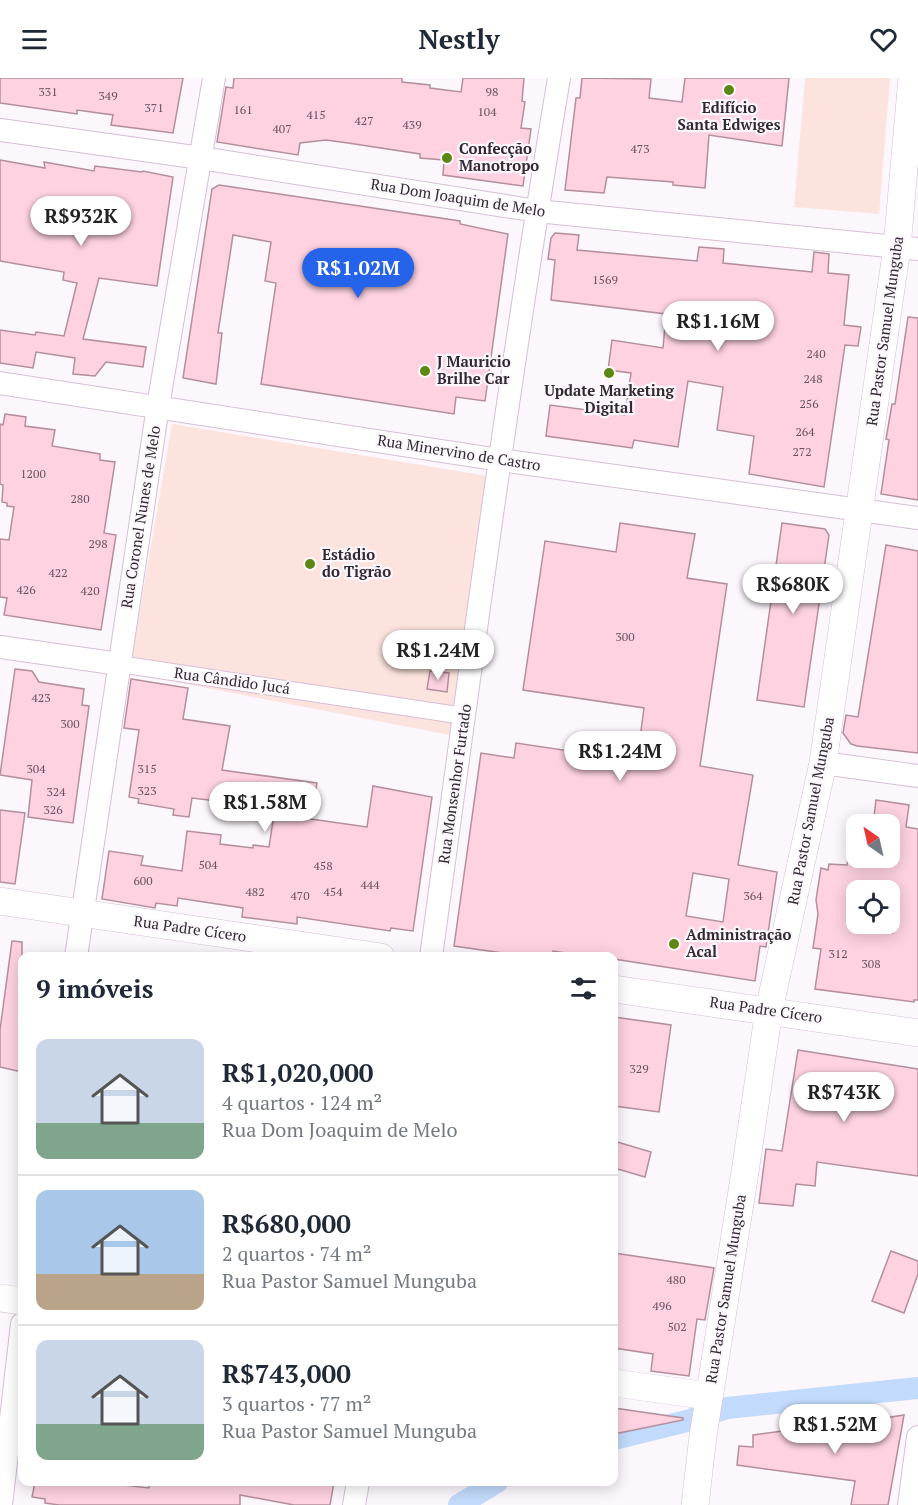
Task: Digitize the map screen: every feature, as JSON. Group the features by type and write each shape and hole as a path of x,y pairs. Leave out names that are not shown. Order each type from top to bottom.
{"street":[{"name":"Rua Coronel Nunes de Melo","path":"77,952 158,406 214,78"},
{"name":"Rua Monsenhor Furtado","path":"432,952 500,460 559,78"},
{"name":"Rua Pastor Samuel Munguba","path":"695,1505 702,1437 769,1010 823,763 860,510 907,248 912,78"},
{"name":"Rua Dom Joaquim de Melo","path":"0,130 201,158 537,211 907,248"},
{"name":"Rua Minervino de Castro","path":"0,383 500,460 918,518"},
{"name":"Rua Cândido Jucá","path":"0,647 464,716"},
{"path":"823,763 918,776"},
{"name":"Rua Padre Cícero","path":"0,901 347,952"},
{"name":"Rua Padre Cícero","path":"618,990 918,1033"},
{"path":"0,1298 18,1300"},
{"path":"1,1505 18,1358"},
{"path":"618,1384 708,1400"},
{"path":"909,1505 918,1437"},
{"path":"354,1505 357,1486"}],"shaded area":[{"path":"805,78 890,78 879,214 794,207"},
{"name":"Estádio do Tigrão","path":"172,424 494,477 450,735 129,673"}],"building":[{"path":"0,78 183,78 173,133 111,125 113,115 77,110 77,114 0,103"},
{"path":"234,78 402,78 402,82 461,92 463,78 524,78 522,101 525,102 521,128 531,129 523,186 443,175 444,160 420,158 420,154 348,143 326,140 300,143 298,155 217,142 226,87 233,88"},
{"path":"582,78 651,79 649,98 682,102 685,78 789,78 782,146 709,135 705,188 673,185 673,182 607,177 604,193 565,190 576,98 580,98"},
{"path":"0,160 45,168 44,162 94,171 95,166 173,177 157,286 99,278 83,339 146,347 143,367 106,362 95,376 73,374 75,358 36,352 33,368 0,363 0,330 64,336 77,283 63,280 64,272 0,261"},
{"path":"219,185 460,221 460,224 508,234 485,401 456,397 454,414 261,384 276,283 265,281 271,242 233,235 218,333 222,333 216,384 183,378 212,189"},
{"path":"555,233 579,235 577,250 697,261 699,247 724,249 723,263 812,272 814,252 829,254 828,273 849,275 844,325 861,327 858,346 845,345 824,487 749,474 754,436 717,430 723,387 688,381 678,447 634,440 632,448 546,436 550,405 625,415 631,373 608,370 612,340 663,348 666,314 551,300 555,260 548,259 551,238"},
{"path":"908,317 918,318 918,500 881,494 889,440 886,439 892,404 895,404"},
{"path":"5,414 26,417 25,426 55,430 52,446 100,454 100,460 115,462 104,533 116,535 101,630 4,615 7,598 0,597 0,539 9,540 14,507 2,502 3,485 0,484 0,424 3,425"},
{"path":"620,523 695,534 687,578 727,584 700,766 753,775 738,865 777,872 766,947 760,946 755,981 618,960 618,952 497,952 454,946 481,753 514,758 516,743 637,761 644,708 523,690 545,541 616,552","holes":["693,873 729,879 723,922 686,916"]},
{"path":"782,523 825,529 829,535 804,707 757,700"},
{"path":"886,545 918,551 918,753 857,746 851,744 843,733 846,715 858,717"},
{"path":"15,669 32,671 39,682 84,689 82,705 89,706 73,823 28,817 32,780 0,775"},
{"path":"430,671 449,673 447,692 427,689"},
{"path":"131,679 188,688 183,719 230,726 222,770 317,783 311,819 367,827 373,786 432,797 413,931 391,928 390,931 297,917 297,924 242,917 243,908 178,898 177,906 156,903 155,908 102,899 109,851 143,856 141,865 182,871 187,831 221,835 220,844 253,848 253,845 269,847 274,814 224,807 225,802 192,798 189,817 173,815 174,809 138,803 139,799 129,797 139,730 124,728"},
{"path":"876,800 909,805 906,827 918,829 918,1000 914,1002 815,989 821,949 813,948 818,914 816,900 821,868 828,870 829,864 846,865 846,868 900,868 900,814 874,814"},
{"path":"0,810 25,813 15,884 0,882"},
{"path":"12,941 22,942 22,952 18,952 18,1071 0,1067 0,1030"},
{"path":"618,1018 671,1025 659,1112 618,1107"},
{"path":"798,1050 918,1069 918,1176 817,1162 815,1186 796,1184 793,1206 759,1203 766,1149 782,1151"},
{"path":"618,1142 651,1152 645,1177 618,1169"},
{"path":"891,1251 918,1261 918,1274 904,1313 872,1301"},
{"path":"618,1254 714,1268 705,1320 697,1319 689,1376 651,1371 653,1354 618,1349"},
{"path":"618,1409 683,1418 683,1420 618,1433"},
{"path":"904,1415 888,1505 851,1505 855,1481 737,1465 739,1446 753,1447 753,1435 805,1428 834,1431 835,1426"},
{"path":"34,1486 149,1488 149,1486 333,1486 330,1505 294,1505 240,1495 240,1505 59,1505 45,1503 45,1499 32,1497"}],"waterway":[{"path":"618,1438 687,1421 727,1408 918,1388"},
{"path":"459,1505 490,1486"}],"place":[{"name":"Edifício Santa Edwiges","path":"729,90"},
{"name":"Confecção Manotropo","path":"447,158"},
{"name":"J Mauricio Brilhe Car","path":"425,371"},
{"name":"Update Marketing Digital","path":"609,373"},
{"name":"Estádio do Tigrão","path":"310,564"},
{"name":"Administração Acal","path":"674,944"}]}
